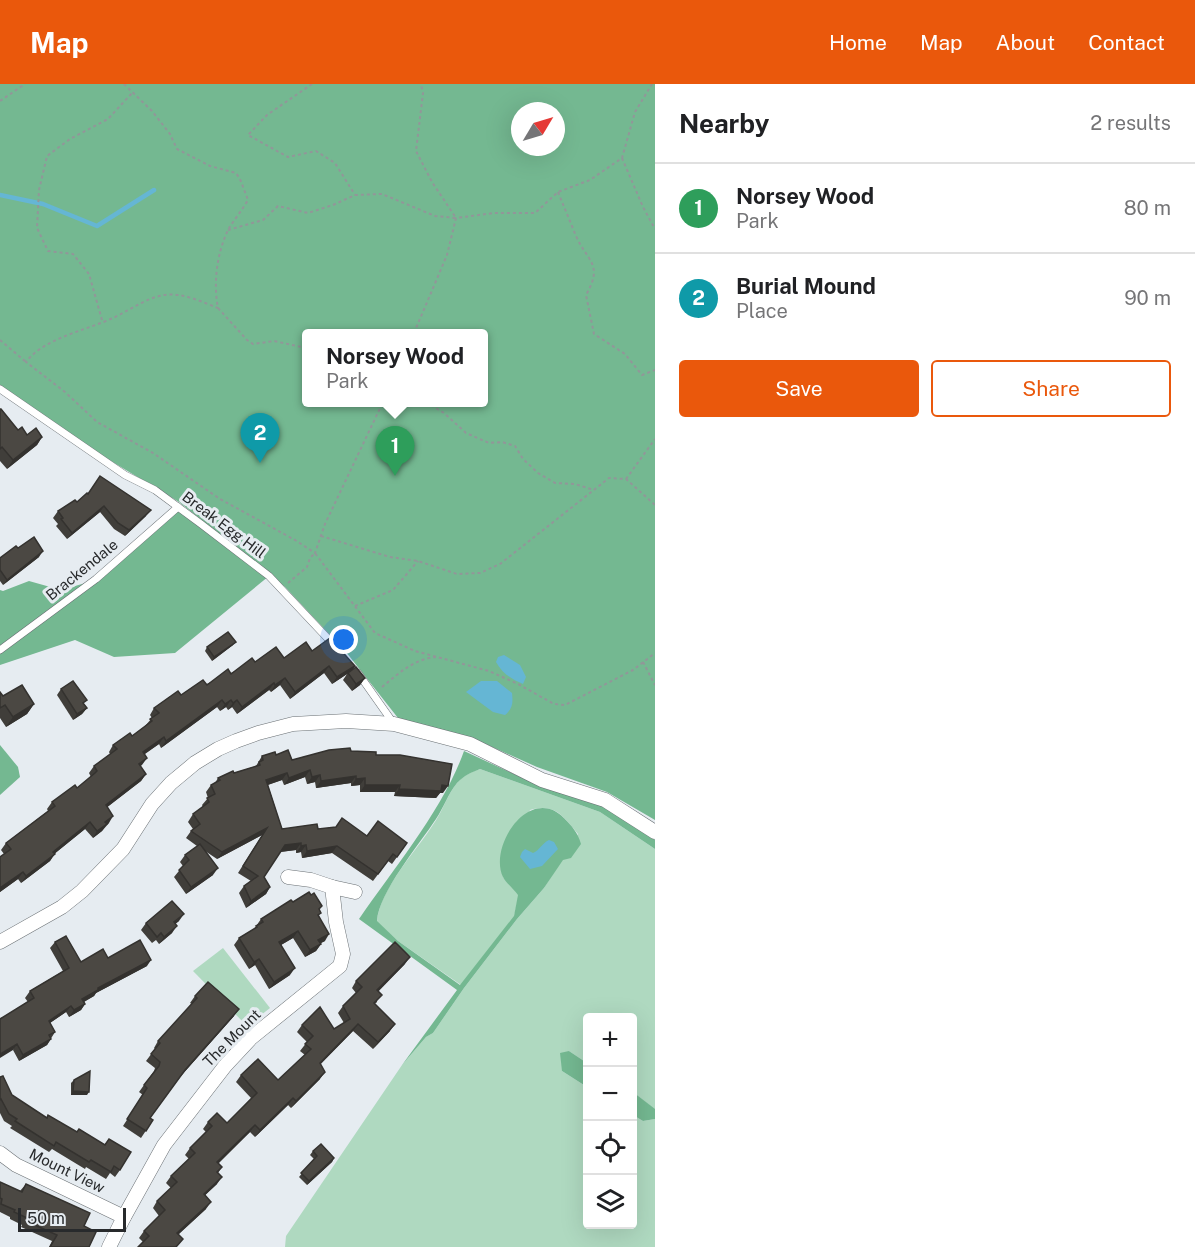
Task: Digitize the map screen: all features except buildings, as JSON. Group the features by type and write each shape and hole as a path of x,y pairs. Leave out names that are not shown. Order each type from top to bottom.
{"street":[{"path":"0,942 62,907 82,891 123,849 152,804 171,783 195,763 218,749 258,733 293,724 346,720 394,724 470,744 543,780 605,800 655,832"},
{"path":"288,877 311,880 355,892"},
{"name":"The Mount","path":"124,1216 164,1145 225,1066 251,1038 339,966 343,954 332,887"},
{"name":"Mount View","path":"0,1154 16,1165 124,1216"},
{"path":"109,1247 124,1216"}],"lane":[{"name":"Break Egg Hill","path":"0,389 125,475 155,490 269,576 341,654"},
{"name":"Brackendale","path":"0,650 96,579 178,507"},
{"path":"355,670 394,724"}],"path":[{"path":"0,101 25,84"},
{"path":"124,84 152,111 170,134 177,148 210,166 236,173 240,179 248,201 228,230 219,255 215,291 218,308"},
{"path":"312,84 267,115 248,135 288,157 316,151 335,163 355,195"},
{"path":"416,329 447,255 456,218 432,182 416,151 423,93 421,84"},
{"path":"652,84 634,112 622,158 655,229"},
{"path":"103,321 89,274 73,254 48,251 37,228 39,190 47,156 70,139 108,119 133,92"},
{"path":"228,230 263,220 278,206 308,213 333,206 355,195 382,194 435,216 456,218 511,212 534,213 558,192 590,180 622,158"},
{"path":"558,192 577,239 592,261 593,283 586,296 594,334 625,354 642,375 655,370"},
{"path":"26,362 46,345 111,319 138,304 165,295 189,297 218,308 253,344 274,341 302,347"},
{"path":"0,340 48,378 97,422 153,453 220,499 315,553 375,633 415,651 489,671 554,704 565,705 633,670 655,653"},
{"path":"282,588 307,567 310,558 315,553 381,407"},
{"path":"434,407 466,433 489,443 502,442 515,446 523,459 538,473 555,483 575,484 594,490"},
{"path":"626,479 655,439"},
{"path":"321,536 390,557 418,561 457,574 480,573 500,564 609,478 626,479 655,505"},
{"path":"355,606 393,590 418,561"},
{"path":"377,691 414,663 424,658 439,657"},
{"path":"643,662 655,685"}],"green space":[{"path":"0,84 655,84 655,820 607,792 537,767 470,737 398,718 346,652 285,587 179,502 91,449 0,388"},
{"path":"178,507 269,576 175,653 114,657 75,640 0,665 0,590 3,591 29,581 61,590 96,580"},
{"path":"0,745 18,767 20,777 0,795"},
{"path":"464,751 542,787 603,805 655,840 655,849 600,812 480,769 460,780 392,883 379,909 377,921 398,941 460,985 514,916 518,895 503,877 500,864 501,850 515,823 526,814 538,809 551,810 570,824 581,844 571,858 563,860 544,888 464,988 433,1033 426,1037 402,1065 457,990 359,919 431,816"},
{"path":"480,769 600,812 655,849 655,1110 637,1095 637,1013 583,1013 583,1060 569,1051 562,1071 583,1084 583,1229 637,1229 637,1117 643,1121 655,1119 655,1247 285,1247 286,1236 402,1065 426,1037 433,1033 464,988 544,888 578,834 563,817 552,810 539,808 530,810 503,877 519,894 514,917 461,985 398,941 377,922 385,895 393,881 432,827 454,787 470,773"},
{"path":"223,948 270,1008 247,1026 193,971"},
{"path":"569,1051 583,1060 583,1084 562,1071 560,1053"},
{"path":"637,1095 655,1109 655,1119 643,1121 637,1117"}],"water":[{"path":"504,655 520,665 526,677 523,684 507,675 498,666 496,662 498,657"},
{"path":"481,681 497,681 512,693 512,705 505,715 493,712 466,692"},
{"path":"549,840 554,842 558,849 542,866 530,869 520,857 522,852 525,849 533,853"}],"waterway":[{"path":"0,195 43,204 97,226 154,190"}],"place":[{"name":"Burial Mound","path":"260,463"},
{"name":"Norsey Wood","path":"395,476"}]}
